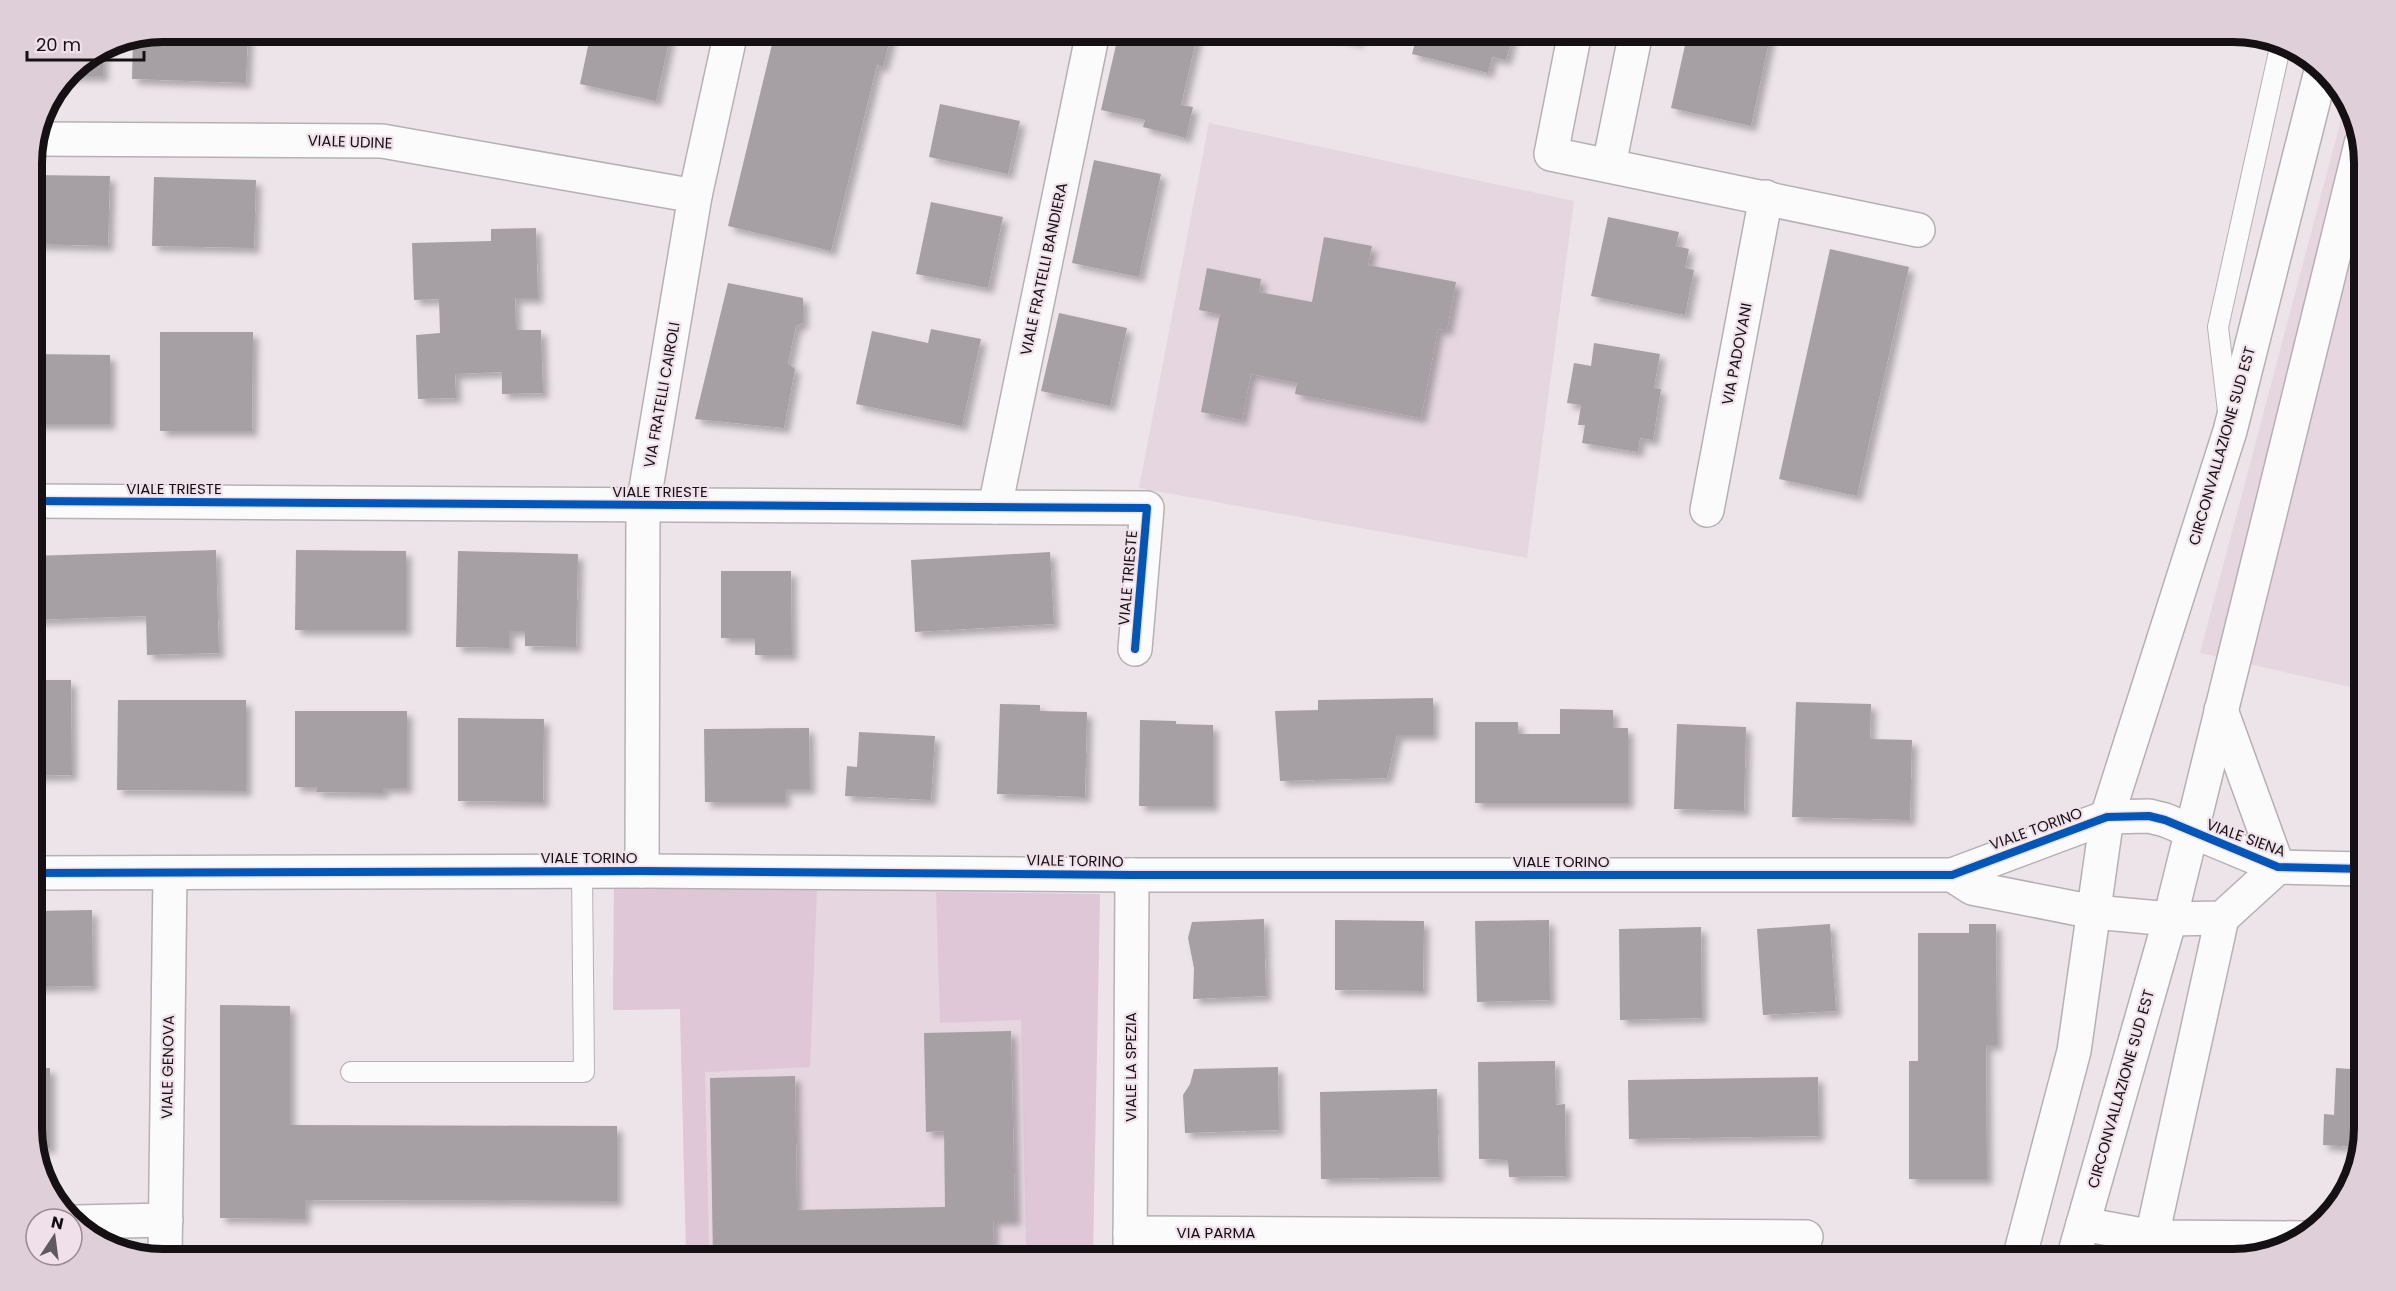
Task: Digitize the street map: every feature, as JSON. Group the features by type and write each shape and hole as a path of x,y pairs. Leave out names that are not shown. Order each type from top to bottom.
{"street":[{"name":"VIA FRATELLI CAIROLI","path":"642,871 643,506 695,196 729,42"},
{"name":"VIALE FRATELLI BANDIERA","path":"995,507 1091,42"},
{"path":"1573,42 1551,154 1917,230"},
{"path":"1609,165 1634,42"},
{"name":"CIRCONVALLAZIONE SUD EST","path":"2022,1249 2074,1051 2107,817 2230,431 2319,78"},
{"name":"VIALE UDINE","path":"44,139 382,141 695,196"},
{"name":"CIRCONVALLAZIONE SUD EST","path":"2076,1249 2170,919 2354,172"},
{"name":"VIA PADOVANI","path":"1707,510 1766,197"},
{"name":"VIALE TRIESTE","path":"42,501 1147,508 1136,649"},
{"name":"VIALE SIENA","path":"2221,710 2278,867"},
{"path":"2107,817 2149,816 2165,820 2192,832"},
{"name":"VIALE TORINO","path":"42,873 642,871 1132,875 1952,875 2107,817"},
{"name":"VIALE SIENA","path":"2192,832 2278,867 2354,869"},
{"name":"VIALE SIENA","path":"2222,918 2278,867"},
{"name":"VIALE GENOVA","path":"165,1249 170,874"},
{"name":"VIALE LA SPEZIA","path":"1130,1246 1132,875"},
{"name":"VIALE TORINO","path":"1952,875 1972,888 2094,912"},
{"path":"2094,912 2170,919 2222,918 2150,1248"},
{"path":"87,1222 166,1220"},
{"path":"2083,1224 2150,1248 2281,1240"},
{"name":"VIA PARMA","path":"1130,1246 1806,1237"}],"lane":[{"path":"2230,431 2218,327 2279,51"},
{"path":"351,1072 584,1072 582,872"}],"shaded area":[{"path":"2343,112 2352,139 2354,155 2354,688 2200,653"},
{"path":"1209,123 1574,201 1527,558 1139,488"},
{"path":"614,886 1100,894 1093,1249 686,1249 680,1009 613,1010"},
{"path":"614,886 817,889 810,1067 705,1072 709,1249 686,1249 680,1009 613,1010"},
{"path":"936,892 1100,894 1093,1247 1026,1245 1021,1020 940,1023"}],"building":[{"path":"155,42 248,42 246,83 132,79 133,46"},
{"path":"589,42 669,42 656,101 580,84"},
{"path":"773,42 889,42 883,67 877,65 831,251 728,226"},
{"path":"1117,42 1196,42 1181,105 1193,107 1186,138 1143,127 1145,120 1101,110"},
{"path":"1415,42 1511,42 1506,60 1492,57 1488,73 1412,54"},
{"path":"1686,42 1769,42 1751,126 1671,108"},
{"path":"103,58 103,76 79,76"},
{"path":"940,104 1020,121 1008,174 929,157"},
{"path":"1094,160 1161,174 1139,277 1072,263"},
{"path":"42,175 110,176 108,246 42,244"},
{"path":"154,177 256,180 254,248 152,246"},
{"path":"931,202 1003,217 988,288 916,274"},
{"path":"1608,217 1679,232 1676,246 1689,249 1685,268 1694,270 1685,315 1591,296"},
{"path":"536,228 538,298 515,298 516,330 541,330 543,393 502,394 502,372 455,374 456,398 418,399 416,335 440,333 439,299 414,300 412,243 491,241 491,229"},
{"path":"1324,237 1372,246 1368,265 1456,282 1447,330 1438,329 1421,418 1295,394 1297,383 1251,374 1242,420 1201,412 1220,314 1199,310 1207,268 1261,279 1259,292 1312,302"},
{"path":"1830,249 1909,267 1857,496 1779,479"},
{"path":"728,283 803,298 803,323 796,326 788,363 795,369 784,428 695,419"},
{"path":"1059,313 1127,328 1110,406 1041,391"},
{"path":"931,329 981,339 962,426 856,404 872,331 928,343"},
{"path":"160,332 253,332 252,431 160,431"},
{"path":"1594,343 1660,354 1654,388 1661,389 1653,440 1640,438 1638,452 1582,443 1585,425 1578,425 1581,405 1567,403 1574,363 1591,366"},
{"path":"42,354 110,355 110,424 42,424"},
{"path":"216,550 219,653 147,655 146,616 42,620 42,556"},
{"path":"296,550 406,551 406,630 295,630"},
{"path":"458,551 578,554 576,647 525,646 525,631 509,631 509,648 456,647"},
{"path":"1050,552 1054,624 915,632 911,560"},
{"path":"721,571 791,571 792,655 755,655 755,638 721,638"},
{"path":"42,680 71,680 72,775 42,776"},
{"path":"1433,698 1433,735 1397,735 1387,778 1280,781 1275,711 1318,710 1318,700"},
{"path":"118,700 246,700 246,791 117,790"},
{"path":"1796,702 1871,704 1870,739 1912,740 1910,820 1792,817"},
{"path":"1000,704 1040,705 1040,711 1087,712 1085,797 997,794"},
{"path":"1560,709 1613,710 1613,728 1628,728 1628,803 1475,803 1475,722 1518,722 1518,734 1560,734"},
{"path":"295,711 407,711 407,788 383,788 383,793 316,792 317,787 295,787"},
{"path":"458,718 544,719 543,802 458,801"},
{"path":"1140,720 1213,725 1213,806 1139,806"},
{"path":"1677,724 1746,727 1744,811 1674,809"},
{"path":"809,728 810,789 785,789 785,802 705,802 704,729"},
{"path":"859,732 935,736 931,800 845,796 847,766 857,767"},
{"path":"92,910 93,986 42,987 42,911"},
{"path":"1264,919 1266,996 1193,999 1194,968 1188,938 1192,922"},
{"path":"1335,920 1424,921 1423,991 1335,990"},
{"path":"1549,920 1550,1000 1477,1002 1475,921"},
{"path":"1830,924 1836,1011 1763,1015 1757,929"},
{"path":"1969,924 1996,924 1997,1045 1986,1045 1987,1179 1909,1179 1909,1061 1918,1061 1918,933 1969,933"},
{"path":"1701,927 1702,1018 1620,1020 1619,929"},
{"path":"220,1005 290,1006 290,1125 617,1126 617,1201 305,1200 305,1219 220,1218"},
{"path":"1011,1031 1015,1220 993,1220 994,1249 713,1249 710,1078 795,1076 797,1210 945,1207 944,1131 926,1132 924,1033"},
{"path":"1555,1061 1556,1105 1565,1104 1566,1176 1509,1177 1508,1160 1479,1159 1478,1062"},
{"path":"1278,1067 1279,1130 1185,1133 1183,1095 1190,1084 1194,1069"},
{"path":"42,1068 50,1068 50,1148 44,1148 42,1136"},
{"path":"2336,1068 2354,1069 2353,1147 2323,1145 2324,1114 2334,1115"},
{"path":"1818,1077 1819,1136 1629,1139 1628,1080"},
{"path":"1437,1089 1439,1177 1321,1179 1320,1092"}],"cycle path":[{"path":"42,501 1147,508 1135,649"},
{"path":"42,873 642,871 1132,875 1952,875 2107,817 2149,816 2165,820 2278,867 2354,869"}]}
